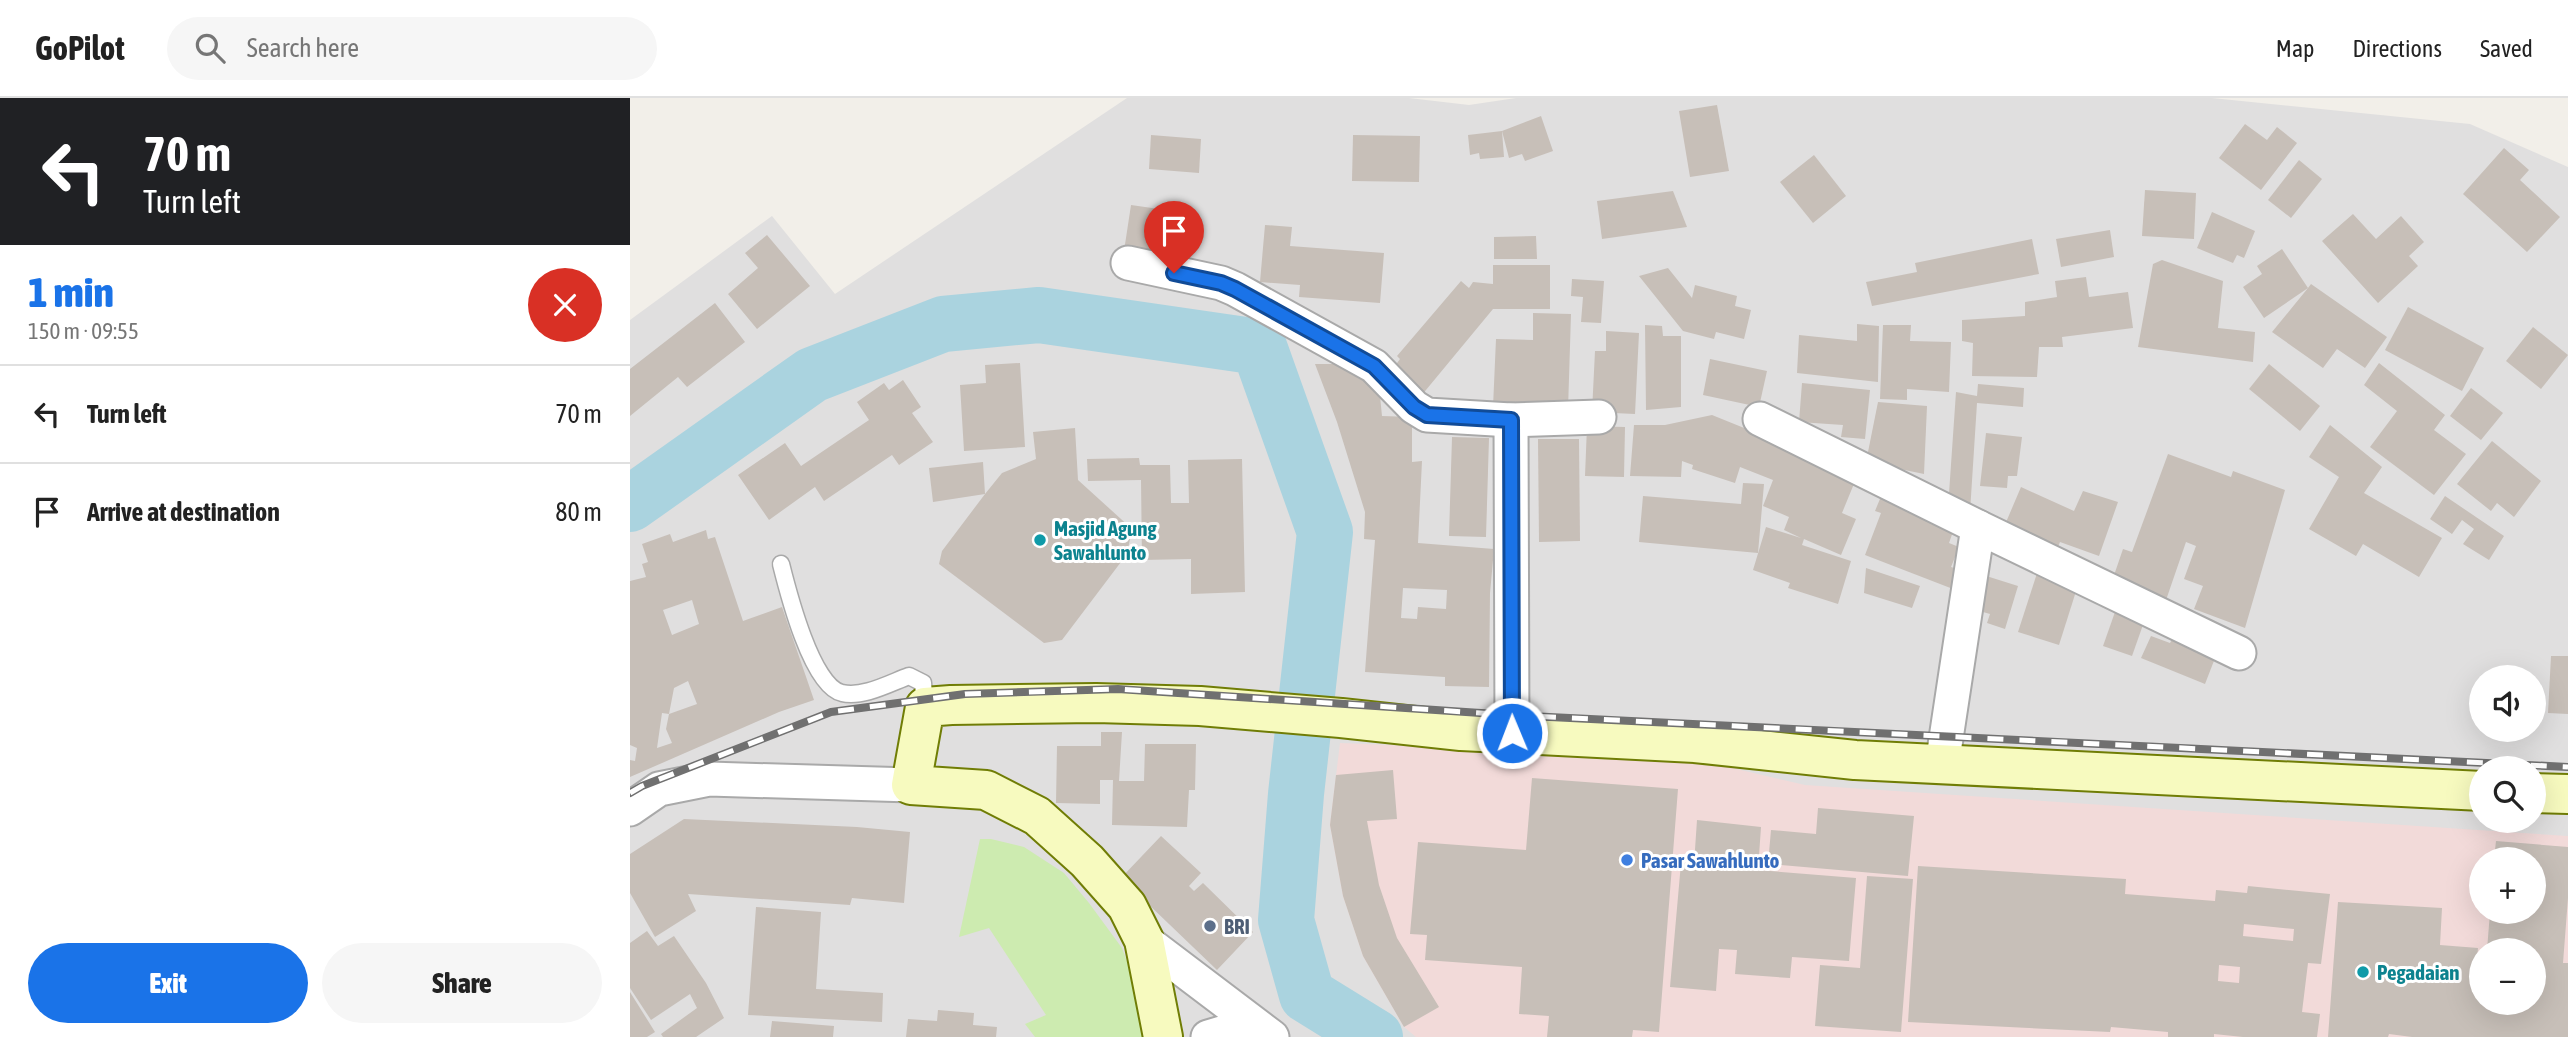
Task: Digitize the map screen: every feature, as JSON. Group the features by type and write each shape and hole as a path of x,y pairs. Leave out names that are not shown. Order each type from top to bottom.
{"main road":[{"path":"1163,1037 1144,940 1127,906 1087,862 1037,816 986,790 911,785 925,707 1096,703 1200,706 1461,732 1695,743 1854,760 2469,790"},
{"path":"2546,793 2568,794"}],"street":[{"path":"1128,263 1221,283 1235,289 1374,366 1414,407 1427,415 1511,420 1599,417"},
{"path":"1760,419 2239,653"},
{"path":"1511,420 1512,733"},
{"path":"1942,765 1978,527"},
{"path":"630,809 644,787 709,779 911,785"},
{"path":"1144,940 1262,1030"},
{"path":"1208,1037 1262,1030"}],"lane":[{"path":"781,564 792,605 824,682 840,693 858,693 909,676 923,683 925,707"}],"shaded area":[{"path":"1127,98 1409,98 1469,105 1516,98 2212,98 2470,124 2568,167 2568,1037 630,1037 630,320 772,216 835,294"},
{"path":"1340,743 1624,754 1707,762 1805,785 2469,829 2469,833 2568,836 2568,1037 1416,1037 1404,1027 1363,956 1343,896 1330,825"}],"green space":[{"path":"980,839 1024,847 1064,873 1122,948 1145,1010 1146,1037 1035,1037 1025,1024 1046,1015 989,928 959,937"}],"building":[{"path":"1717,105 1729,171 1690,177 1679,111"},
{"path":"1541,116 1553,151 1525,161 1522,154 1509,158 1502,131"},
{"path":"2245,124 2267,140 2277,127 2297,143 2261,190 2219,158"},
{"path":"1502,131 1504,157 1480,159 1479,153 1470,155 1468,135"},
{"path":"1151,135 1201,139 1199,173 1149,169"},
{"path":"1353,135 1420,136 1419,182 1352,181"},
{"path":"2504,148 2529,170 2520,180 2560,217 2527,252 2463,194"},
{"path":"1814,155 1846,196 1813,223 1780,182"},
{"path":"2299,160 2322,179 2291,218 2268,200"},
{"path":"2145,190 2196,193 2194,239 2142,236"},
{"path":"1673,191 1687,227 1602,239 1597,201"},
{"path":"1131,205 1194,214 1187,261 1124,251"},
{"path":"2212,212 2255,231 2244,258 2237,255 2233,263 2197,248"},
{"path":"2353,214 2376,239 2401,216 2424,242 2409,256 2418,266 2378,303 2322,241"},
{"path":"1265,225 1292,227 1290,246 1384,253 1380,303 1299,297 1300,285 1260,282"},
{"path":"2110,230 2114,257 2061,267 2056,239"},
{"path":"767,235 810,286 757,329 728,294 758,268 745,253"},
{"path":"1536,236 1537,259 1494,259 1494,237"},
{"path":"2032,239 2039,274 1872,306 1866,282 1917,272 1915,263"},
{"path":"2282,249 2308,288 2264,318 2243,287 2262,274 2257,266"},
{"path":"2162,260 2223,281 2218,328 2255,332 2253,362 2138,347 2153,264"},
{"path":"1493,265 1550,265 1550,309 1493,309 1421,396 1392,370 1400,359 1397,356 1461,281 1469,288 1473,282 1493,284"},
{"path":"1668,268 1692,298 1695,285 1737,296 1735,306 1751,310 1744,339 1716,332 1714,339 1683,331 1639,276"},
{"path":"2086,277 2089,297 2128,292 2133,328 2062,337 2063,347 2039,347 2037,377 1972,376 1973,343 1962,341 1962,320 2025,316 2025,302 2057,297 2055,281"},
{"path":"1572,279 1604,281 1601,323 1581,322 1583,297 1571,296"},
{"path":"2311,284 2387,337 2365,368 2337,349 2323,368 2272,332"},
{"path":"715,303 745,342 687,387 678,377 630,416 630,369"},
{"path":"2408,307 2484,348 2462,391 2385,350"},
{"path":"1533,313 1571,314 1568,410 1493,407 1496,339 1533,340"},
{"path":"1857,324 1879,326 1878,382 1797,373 1799,335 1857,341"},
{"path":"1645,325 1662,326 1663,336 1681,336 1681,407 1646,410"},
{"path":"1883,325 1911,325 1910,341 1951,342 1949,392 1907,389 1907,400 1880,399"},
{"path":"2533,327 2568,355 2541,389 2506,361"},
{"path":"1606,331 1639,333 1635,414 1592,412 1595,351 1606,351"},
{"path":"1710,359 1767,371 1759,407 1703,395"},
{"path":"1020,363 1025,447 964,451 960,385 986,383 985,365"},
{"path":"2379,363 2445,415 2434,430 2466,454 2434,495 2370,447 2397,411 2364,385"},
{"path":"1315,364 1348,364 1379,386 1382,416 1412,417 1412,462 1422,461 1418,543 1494,549 1490,593 1489,687 1445,686 1445,677 1365,672 1375,540 1364,539 1365,512 1337,422","holes":["1403,588 1447,590 1446,609 1418,607 1417,619 1401,618"]},
{"path":"2269,364 2320,406 2300,431 2249,389"},
{"path":"903,380 921,407 912,413 933,442 899,465 892,455 824,501 815,487 769,520 738,475 785,443 801,466 869,420 857,402 884,383 889,390"},
{"path":"1802,383 1870,390 1865,439 1841,437 1843,425 1799,422"},
{"path":"1978,384 2024,388 2023,407 1977,403 1970,512 1948,508 1956,392 1977,396"},
{"path":"2471,388 2503,413 2481,440 2450,416"},
{"path":"1878,402 1927,406 1924,474 1866,462"},
{"path":"1712,415 1858,474 1842,513 1856,519 1841,555 1804,539 1802,545 1851,561 1838,604 1788,588 1790,583 1753,570 1766,527 1801,538 1784,530 1789,517 1763,506 1773,480 1740,467 1735,483 1692,469 1693,465 1682,461 1681,477 1630,476 1634,425 1665,425"},
{"path":"2330,425 2382,467 2364,493 2442,538 2419,577 2363,544 2356,556 2309,529 2339,477 2309,457"},
{"path":"1587,426 1625,427 1624,477 1585,476"},
{"name":"Masjid Agung Sawahlunto","path":"1075,428 1078,480 1132,529 1127,554 1062,640 1044,643 939,564 942,551 1002,473 1036,459 1033,432"},
{"path":"1986,433 2022,437 2017,476 2008,476 2007,488 1980,486"},
{"path":"1452,437 1489,438 1486,537 1449,536"},
{"path":"1538,439 1579,439 1580,541 1539,542"},
{"path":"2492,441 2541,481 2514,517 2497,503 2491,511 2457,484"},
{"path":"2168,454 2231,477 2233,471 2285,490 2245,628 2194,609 2203,586 2184,579 2196,546 2186,542 2165,603 2111,584 2123,549 2132,552"},
{"path":"1139,458 1140,465 1170,465 1171,503 1189,503 1188,460 1242,459 1245,592 1191,594 1191,559 1142,560 1141,480 1088,481 1087,459"},
{"path":"983,462 985,494 933,502 929,468"},
{"path":"1743,483 1764,484 1758,553 1639,542 1643,496 1741,504"},
{"path":"2021,487 2074,511 2083,491 2118,502 2099,556 2060,542 2054,556 2001,534"},
{"path":"1882,494 1956,523 1949,543 1959,547 1951,567 1961,570 1953,589 1865,555 1881,513 1875,511"},
{"path":"2445,496 2504,536 2489,560 2463,544 2474,529 2462,520 2452,534 2430,519"},
{"path":"706,530 708,539 715,537 743,621 782,607 814,700 779,712 630,777 630,760 635,761 637,748 630,745 630,581 646,577 642,564 648,562 642,544 670,534 673,542","holes":["692,600 699,624 672,635 663,610","688,681 697,704 669,714 674,688","662,713 669,714 666,729 672,743 657,748"]},
{"path":"2039,567 2078,585 2059,645 2018,632"},
{"path":"1866,568 1920,586 1912,608 1864,593"},
{"path":"1980,574 2018,586 2005,629 1987,623 1990,614 1969,608"},
{"path":"2115,612 2144,622 2132,656 2103,646"},
{"path":"2151,636 2170,643 2174,636 2217,653 2205,684 2141,658"},
{"path":"2551,656 2568,656 2568,714 2548,713"},
{"path":"1101,732 1122,732 1119,781 1144,781 1145,744 1196,744 1195,790 1189,790 1187,827 1112,825 1113,780 1100,780 1100,804 1056,803 1057,746 1101,746"},
{"path":"1393,770 1397,819 1367,821 1379,885 1397,938 1439,1007 1404,1027 1363,956 1343,896 1330,825 1336,775"},
{"path":"1532,778 1678,789 1659,1032 1633,1030 1632,1037 1547,1037 1549,1016 1519,1014 1522,967 1425,960 1427,935 1410,934 1418,842 1526,850"},
{"path":"1818,808 1914,816 1908,876 1768,864 1771,830 1816,834"},
{"path":"684,819 910,832 904,903 852,898 850,905 688,894 696,911 655,937 630,893 630,854"},
{"path":"1697,820 1761,827 1758,870 1856,878 1849,961 1792,957 1790,978 1735,974 1737,950 1719,949 1716,991 1670,987 1681,863 1694,864"},
{"path":"1161,836 1201,873 1189,886 1194,891 1203,883 1253,932 1217,970 1121,878"},
{"path":"2496,841 2568,847 2568,898 2563,963 2568,963 2568,1037 2412,1037 2389,1034 2388,1037 2328,1037 2338,902 2442,908 2440,945 2469,947 2469,1015 2546,1015 2546,938 2488,938 2489,924 2546,924 2546,847 2495,847","holes":["2393,969 2416,970 2415,977 2393,976"]},
{"path":"1918,866 2126,879 2125,894 2215,901 2216,890 2247,893 2248,886 2330,894 2321,964 2308,963 2302,1012 2320,1014 2317,1037 2243,1037 2214,1034 2214,1037 2168,1037 2168,1032 2111,1027 2110,1032 1908,1022","holes":["2244,924 2294,929 2293,941 2243,936","2219,965 2240,967 2239,983 2218,981"]},
{"path":"1867,876 1913,879 1901,1032 1815,1026 1820,965 1860,968"},
{"path":"756,907 821,912 816,989 883,993 882,1022 748,1015"},
{"path":"647,931 658,946 674,936 706,983 724,1018 696,1037 663,1037 661,1034 697,1008 690,994 651,1020 630,988 630,943"},
{"path":"630,992 655,1032 647,1037 630,1037"},
{"path":"938,1010 974,1013 973,1025 997,1027 996,1037 906,1037 908,1019 937,1021"},
{"path":"772,1021 834,1026 833,1037 770,1037"}],"waterway":[{"path":"630,504 812,375 943,324 1039,315 1259,347 1325,532 1296,794 1286,920 1307,995 1375,1037"}],"railway":[{"path":"630,793 831,712 965,694 1118,689 1511,715 2568,767"}],"place":[{"name":"Masjid Agung Sawahlunto","path":"1040,540"},
{"name":"Pasar Sawahlunto","path":"1627,860"},
{"name":"BRI","path":"1210,926"},
{"name":"Pegadaian","path":"2363,972"}],"route":[{"path":"1174,273 1221,283 1235,289 1374,366 1414,407 1427,415 1511,420 1512,733"}]}
